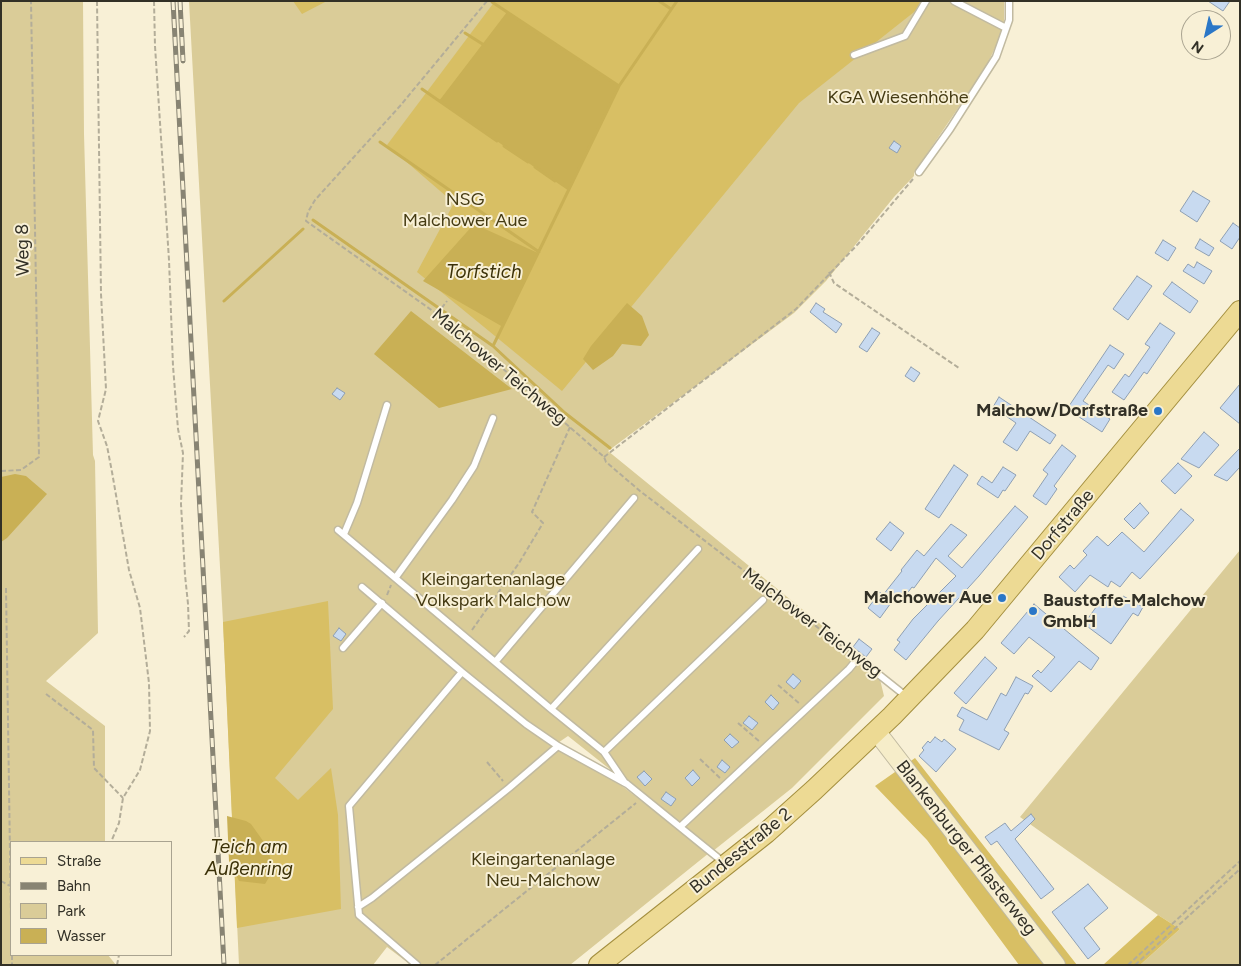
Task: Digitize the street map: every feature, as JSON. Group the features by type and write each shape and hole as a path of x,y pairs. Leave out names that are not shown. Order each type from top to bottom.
{"main road":[{"name":"Dorfstraße","path":"876,731 980,624 1240,311"},
{"name":"Bundesstraße 2","path":"599,965 766,833 876,731"},
{"name":"Blankenburger Pflasterweg","path":"876,731 1056,965"}],"lane":[{"path":"854,55 905,36 926,1"},
{"path":"954,1 1006,28"},
{"path":"919,172 950,129 996,57 1009,20 1008,1"},
{"path":"387,405 357,503 341,532 604,752 626,784"},
{"path":"396,577 452,500 474,466 493,418"},
{"path":"496,661 634,498"},
{"path":"551,709 698,548"},
{"path":"362,587 526,724 558,746 626,784 725,865"},
{"path":"604,752 763,600"},
{"path":"343,648 382,603"},
{"path":"680,827 849,669 858,658"},
{"name":"Malchower Teichweg","path":"858,658 909,698"},
{"path":"417,965 360,915 349,806 462,672"},
{"path":"358,907 372,898 509,788 558,746"}],"path":[{"name":"Weg 8","path":"1,471 21,470 39,456 31,1"},
{"path":"97,1 101,294 106,389 98,421 112,472 128,570 140,608 149,683 150,731 140,770 123,798 118,823 111,841"},
{"path":"154,1 169,260 173,366 178,428 183,453 181,504 189,626 189,632 184,637"},
{"name":"Malchower Teichweg","path":"487,1 400,106 315,200 308,212 306,221 437,314 570,427 640,492 858,658"},
{"path":"604,457 796,309 828,273 858,244 919,172"},
{"path":"828,273 834,282 959,368"},
{"path":"437,314 447,301"},
{"path":"467,638 519,563 543,523 532,512 570,427"},
{"path":"382,603 396,577"},
{"path":"6,588 10,841"},
{"path":"778,685 806,709"},
{"path":"46,694 93,730 94,768 123,798"},
{"path":"738,723 765,746"},
{"path":"700,759 725,783"},
{"path":"487,762 509,788"},
{"path":"435,965 632,807 641,796"},
{"path":"1128,965 1240,861"},
{"path":"1135,965 1240,869"}],"green space":[{"path":"1,1 83,1 84,134 93,455 95,461 98,633 46,681 105,726 105,841 10,841 10,956 109,956 116,965 1,965"},
{"path":"189,1 1004,1 1004,21 1001,35 986,67 914,173 914,176 894,197 826,281 794,313 608,451 878,671 884,696 792,788 713,851 568,736 552,747 622,786 709,853 570,965 411,965 387,947 373,965 239,965 223,622"},
{"path":"293,1 327,1 302,14"},
{"name":"NSG Malchower Aue","path":"495,1 928,1 799,103 562,391 417,272 454,203 387,145"},
{"path":"1240,550 1240,965 1140,965 1180,929 1020,817"},
{"path":"328,601 333,709 275,778 298,800 331,768 338,815 341,909 237,928 223,622"},
{"path":"915,758 1077,965 1019,965 927,840 875,786"},
{"path":"1158,915 1180,929 1140,965 1103,965"}],"water":[{"path":"507,12 619,86 569,191 439,101"},
{"name":"Torfstich","path":"474,224 538,253 503,327 423,281"},
{"path":"627,303 642,316 649,335 641,346 622,344 613,356 593,370 583,359 591,346"},
{"name":"Torfstich","path":"411,311 512,389 439,408 374,354"},
{"path":"15,474 26,476 47,494 7,538 1,542 1,477"},
{"name":"Teich am Außenring","path":"227,816 251,824 266,845 274,869 265,884 239,881 229,861"}],"building":[{"path":"1208,1 1230,1 1224,10"},
{"path":"894,141 901,146 897,153 889,148"},
{"path":"1193,191 1210,201 1197,222 1180,211"},
{"path":"1233,223 1240,228 1240,237 1232,249 1220,241"},
{"path":"1200,239 1214,248 1209,256 1195,248"},
{"path":"1163,240 1176,248 1168,261 1155,253"},
{"path":"1197,262 1212,271 1204,284 1183,271 1188,264 1194,268"},
{"path":"1137,276 1152,286 1128,320 1113,309"},
{"path":"1172,282 1198,301 1190,313 1163,294"},
{"path":"816,303 825,309 823,312 842,324 836,333 810,312"},
{"path":"1160,323 1175,333 1147,374 1144,372 1124,400 1112,392 1125,374 1129,377 1150,347 1145,344"},
{"path":"872,328 880,333 867,352 859,347"},
{"path":"1110,345 1124,354 1114,369 1108,365 1083,401 1110,419 1102,432 1067,409"},
{"path":"911,367 920,373 914,382 905,376"},
{"path":"1240,384 1240,424 1220,408"},
{"path":"337,388 345,393 340,400 332,394"},
{"path":"999,397 1056,435 1050,444 1030,431 1017,451 1003,442 1016,423 993,407"},
{"path":"1204,432 1219,445 1199,468 1181,459"},
{"path":"1062,445 1076,456 1054,486 1057,489 1046,505 1033,496 1048,474 1043,470"},
{"path":"1240,448 1240,467 1227,481 1214,475"},
{"path":"1178,463 1192,476 1175,494 1161,481"},
{"path":"954,465 968,475 939,518 925,509"},
{"path":"1003,467 1016,475 998,498 977,484 982,476 992,483"},
{"path":"1140,503 1149,513 1134,529 1124,519"},
{"path":"1015,506 1028,517 906,660 894,650 900,642 897,640 913,619 956,576 936,558 914,588 912,587 902,600 896,596 880,618 868,608 880,592 883,595 917,550 924,556 951,524 967,535 948,556 962,568"},
{"path":"1181,509 1194,520 1140,579 1132,572 1120,587 1111,581 1108,587 1090,575 1075,592 1059,577 1070,565 1074,569 1087,555 1083,551 1097,536 1108,546 1122,532 1144,552"},
{"path":"890,522 904,533 891,551 876,539"},
{"path":"1104,596 1118,606 1123,596 1143,607 1138,616 1133,613 1111,644 1084,624"},
{"path":"1034,604 1099,658 1091,670 1079,661 1051,692 1032,676 1038,670 1041,673 1055,657 1029,637 1014,654 1001,643"},
{"path":"339,628 346,634 341,641 333,636"},
{"path":"859,639 872,649 866,657 853,647"},
{"path":"985,657 997,668 966,704 954,693"},
{"path":"793,674 801,681 794,689 786,682"},
{"path":"1016,677 1033,686 1028,694 1025,693 1004,730 1009,733 999,750 959,730 964,720 957,716 962,707 987,720 1001,693 1006,696"},
{"path":"771,695 779,703 773,710 765,702"},
{"path":"749,716 758,723 752,730 743,723"},
{"path":"730,734 739,742 732,748 724,740"},
{"path":"935,737 942,742 944,739 956,749 936,772 919,756 924,750 922,748"},
{"path":"722,760 730,767 725,773 717,767"},
{"path":"693,770 700,778 692,786 685,778"},
{"path":"644,771 652,779 645,786 637,777"},
{"path":"666,792 676,799 671,806 661,799"},
{"path":"1031,814 1035,819 1015,839 1054,889 1041,899 997,841 991,845 985,837 1005,823 1011,831"},
{"path":"1088,884 1108,908 1084,928 1100,949 1088,959 1052,912"}],"waterway":[{"path":"659,1 671,9"},
{"path":"493,346 619,86 677,1"},
{"path":"492,2 619,86"},
{"path":"465,33 484,45"},
{"path":"422,89 497,141"},
{"path":"380,142 539,252"},
{"path":"504,146 528,162"},
{"path":"535,167 555,181"},
{"path":"313,220 493,346 565,413 610,448"},
{"path":"224,301 303,229"}],"railway":[{"path":"173,1 224,965"},
{"path":"180,1 183,61"}],"place":[{"name":"Malchow/Dorfstraße","path":"1158,411"},
{"name":"Malchower Aue","path":"1002,598"},
{"name":"Baustoffe-Malchow GmbH","path":"1033,611"}],"park label":[{"name":"KGA Wiesenhöhe","path":"898,98"},
{"name":"Kleingartenanlage Volkspark Malchow","path":"493,590"},
{"name":"Kleingartenanlage Neu-Malchow","path":"543,870"}]}
